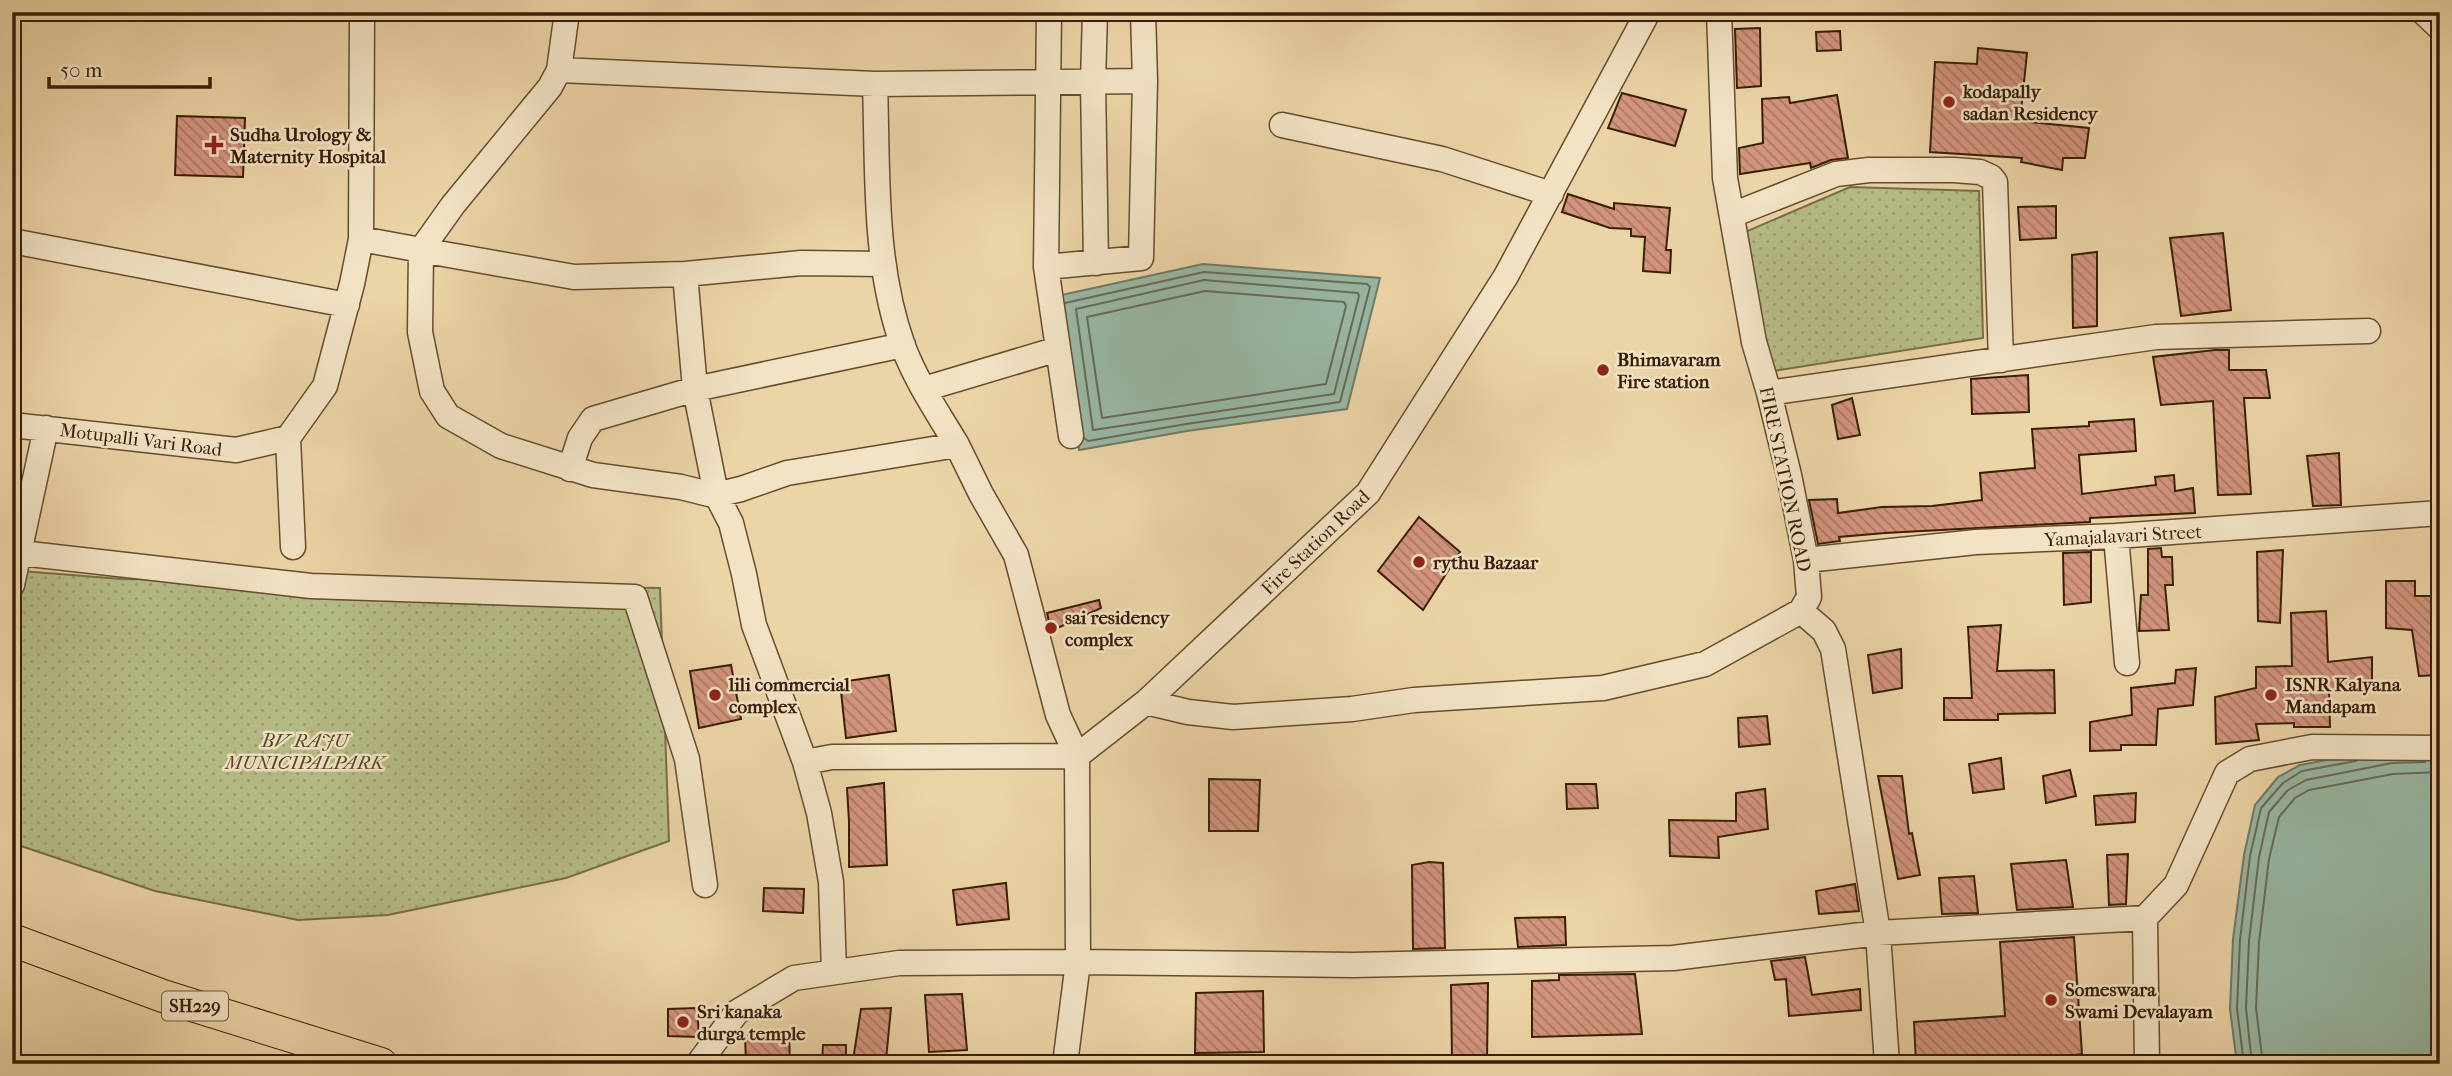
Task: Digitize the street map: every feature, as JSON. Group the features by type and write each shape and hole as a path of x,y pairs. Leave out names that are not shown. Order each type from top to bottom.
{"main road":[{"name":"SH229","path":"12,940 163,996 381,1064"}],"street":[{"path":"293,547 288,438 325,386 347,305 361,239 362,12"},
{"path":"567,12 559,70 550,88 453,205 421,250 420,332 432,391 448,416 501,446 570,469 716,494 741,489 788,473 957,445"},
{"path":"1049,12 1046,267 1071,436"},
{"path":"1095,12 1093,82 1096,263"},
{"path":"1046,267 1141,258 1143,12"},
{"name":"Fire Station Road","path":"1077,756 1146,702 1368,493 1506,276 1648,12"},
{"name":"FIRE STATION ROAD","path":"1719,12 1725,178 1754,342 1789,475 1806,560 1809,597 1801,611"},
{"path":"2423,12 2440,28"},
{"path":"559,70 875,84 1144,81"},
{"path":"875,84 883,264 903,345 924,389 1016,555 1058,715 1077,756 1078,962 1065,1064"},
{"path":"1282,125 1442,159 1551,194"},
{"path":"1732,215 1836,174 1869,170 1954,170 1980,172 1991,177 1995,182 2001,360"},
{"path":"361,239 574,277 684,274 801,263 883,264"},
{"path":"12,241 347,305"},
{"path":"684,274 695,389 716,494 731,523 754,625 805,762 819,813 831,882 834,972"},
{"path":"1769,393 2156,337 2368,331"},
{"path":"570,469 580,439 593,419 695,389 903,345"},
{"path":"924,389 1058,349"},
{"name":"Motupalli Vari Road","path":"12,425 236,450 288,438"},
{"path":"12,585 15,553 46,428"},
{"name":"Yamajalavari Street","path":"1806,560 1976,542 2116,536 2440,513"},
{"path":"2116,536 2127,663"},
{"path":"15,553 311,586 635,597 687,759 705,885"},
{"path":"1146,702 1188,712 1233,717 1352,709 1413,700 1603,688 1704,664 1801,611 1824,631 1833,649 1878,933 1887,1064"},
{"path":"2147,1064 2146,918 2176,885 2227,773 2250,759 2312,747 2440,748"},
{"path":"805,762 832,757 1077,756"},
{"path":"698,1064 737,1012 793,978 899,963 1353,965 1673,958 1878,933 2146,918"}],"green space":[{"path":"1850,187 1979,191 1983,338 1767,372 1745,232"},
{"name":"BV RAJU MUNICIPALPARK","path":"21,571 122,579 660,588 669,841 566,878 388,915 298,920 155,891 12,843 12,628"}],"water":[{"path":"1203,264 1380,278 1347,409 1187,431 1079,450 1057,296"},
{"path":"2440,745 2440,1064 2237,1064 2230,1009 2233,939 2244,855 2255,805 2278,777 2300,765 2390,748"}],"building":[{"path":"1760,28 1761,86 1737,88 1735,29"},
{"path":"1840,31 1841,50 1817,51 1816,32"},
{"path":"1978,48 2027,53 2020,121 2089,128 2085,158 2063,158 2062,170 2021,162 2022,158 1930,152 1935,62 1977,64"},
{"path":"1622,93 1686,110 1675,146 1608,128"},
{"path":"1837,95 1848,158 1831,160 1811,168 1810,163 1740,174 1739,148 1763,143 1762,99 1789,97 1790,103"},
{"path":"177,116 245,118 243,177 175,175"},
{"path":"1568,194 1614,209 1614,203 1670,208 1666,250 1671,250 1670,273 1643,271 1645,237 1631,236 1631,229 1610,228 1562,212"},
{"path":"2056,206 2056,238 2020,240 2018,207"},
{"path":"2223,233 2231,310 2181,316 2170,238"},
{"path":"2097,252 2097,326 2073,328 2072,255"},
{"path":"2229,350 2229,370 2266,370 2270,398 2244,398 2251,494 2218,495 2213,401 2161,405 2153,357"},
{"path":"2028,375 2029,412 1972,414 1971,379"},
{"path":"1852,398 1860,435 1838,439 1832,405"},
{"path":"2134,419 2136,451 2079,455 2082,494 2156,485 2155,477 2174,475 2175,491 2193,488 2195,513 2090,518 2090,522 1885,533 1839,537 1840,541 1818,544 1809,500 1837,499 1838,513 1982,500 1980,473 2035,468 2032,429 2089,426 2089,422"},
{"path":"2339,453 2341,505 2313,506 2307,456"},
{"name":"rythu Bazaar","path":"1419,517 1460,552 1423,610 1378,571"},
{"path":"2161,548 2162,557 2172,557 2173,585 2165,585 2169,630 2139,631 2141,595 2148,595 2148,549"},
{"path":"2283,550 2280,623 2258,621 2257,552"},
{"path":"2091,552 2091,602 2064,605 2063,553"},
{"path":"2386,581 2415,581 2415,596 2440,596 2440,675 2419,676 2412,630 2386,628"},
{"path":"1099,600 1101,608 1051,631 1047,613"},
{"path":"2326,611 2328,662 2372,657 2372,689 2329,691 2330,727 2294,727 2294,723 2256,724 2259,740 2216,744 2215,697 2256,688 2256,667 2292,666 2291,613"},
{"path":"2001,625 1997,671 2054,670 2055,713 1998,714 1998,720 1944,720 1944,698 1972,698 1968,627"},
{"path":"1901,649 1902,688 1873,693 1868,655"},
{"name":"lili commercial complex","path":"731,665 741,719 699,728 690,671"},
{"path":"2196,668 2193,705 2158,709 2156,745 2121,745 2121,750 2090,751 2090,722 2132,715 2131,688 2175,683 2176,670"},
{"path":"889,675 896,731 846,738 840,682"},
{"path":"1767,716 1770,744 1739,747 1738,718"},
{"path":"2001,758 2004,789 1973,793 1969,764"},
{"path":"2070,770 2076,796 2046,803 2043,776"},
{"path":"1878,776 1902,776 1909,834 1912,833 1920,875 1898,879"},
{"path":"1209,779 1260,780 1258,831 1209,831"},
{"path":"884,783 887,865 849,867 847,788"},
{"path":"1566,784 1596,784 1598,808 1567,809"},
{"path":"1765,789 1768,829 1718,837 1719,858 1670,856 1669,820 1736,821 1736,793"},
{"path":"2136,793 2135,822 2096,825 2094,796"},
{"path":"2128,854 2126,904 2109,905 2107,855"},
{"path":"2066,860 2073,907 2017,910 2011,864"},
{"path":"1443,863 1445,948 1413,949 1412,865"},
{"path":"1974,876 1978,913 1942,914 1939,878"},
{"path":"1006,883 1009,919 957,925 953,890"},
{"path":"1855,884 1859,911 1819,914 1816,891"},
{"path":"764,888 804,889 803,913 763,911"},
{"path":"1565,917 1566,945 1518,947 1515,918"},
{"name":"Someswara Swami Devalayam","path":"2074,937 2082,1054 2074,1055 2075,1064 1970,1064 1970,1061 1916,1064 1914,1022 2005,1016 2000,942"},
{"path":"1805,957 1812,995 1860,989 1861,1010 1789,1016 1786,979 1775,980 1771,961"},
{"path":"1635,974 1642,1034 1532,1037 1532,981 1559,980 1559,975"},
{"path":"1488,983 1487,1062 1452,1062 1451,985"},
{"path":"1263,991 1264,1052 1195,1053 1196,993"},
{"path":"962,994 967,1050 929,1052 925,995"},
{"name":"Sri kanaka durga temple","path":"697,1008 699,1037 668,1036 668,1009"},
{"path":"891,1008 886,1060 853,1060 861,1009"},
{"path":"789,1033 790,1064 746,1064 745,1036"},
{"path":"823,1045 846,1045 846,1064 822,1064"}],"place":[{"name":"kodapally sadan Residency","path":"1949,102"},
{"name":"Sudha Urology & Maternity Hospital","path":"214,145"},
{"name":"Bhimavaram Fire station","path":"1603,370"},
{"name":"rythu Bazaar","path":"1419,562"},
{"name":"sai residency complex","path":"1051,628"},
{"name":"lili commercial complex","path":"715,695"},
{"name":"ISNR Kalyana Mandapam","path":"2271,695"},
{"name":"Someswara Swami Devalayam","path":"2051,1000"},
{"name":"Sri kanaka durga temple","path":"683,1022"}]}
